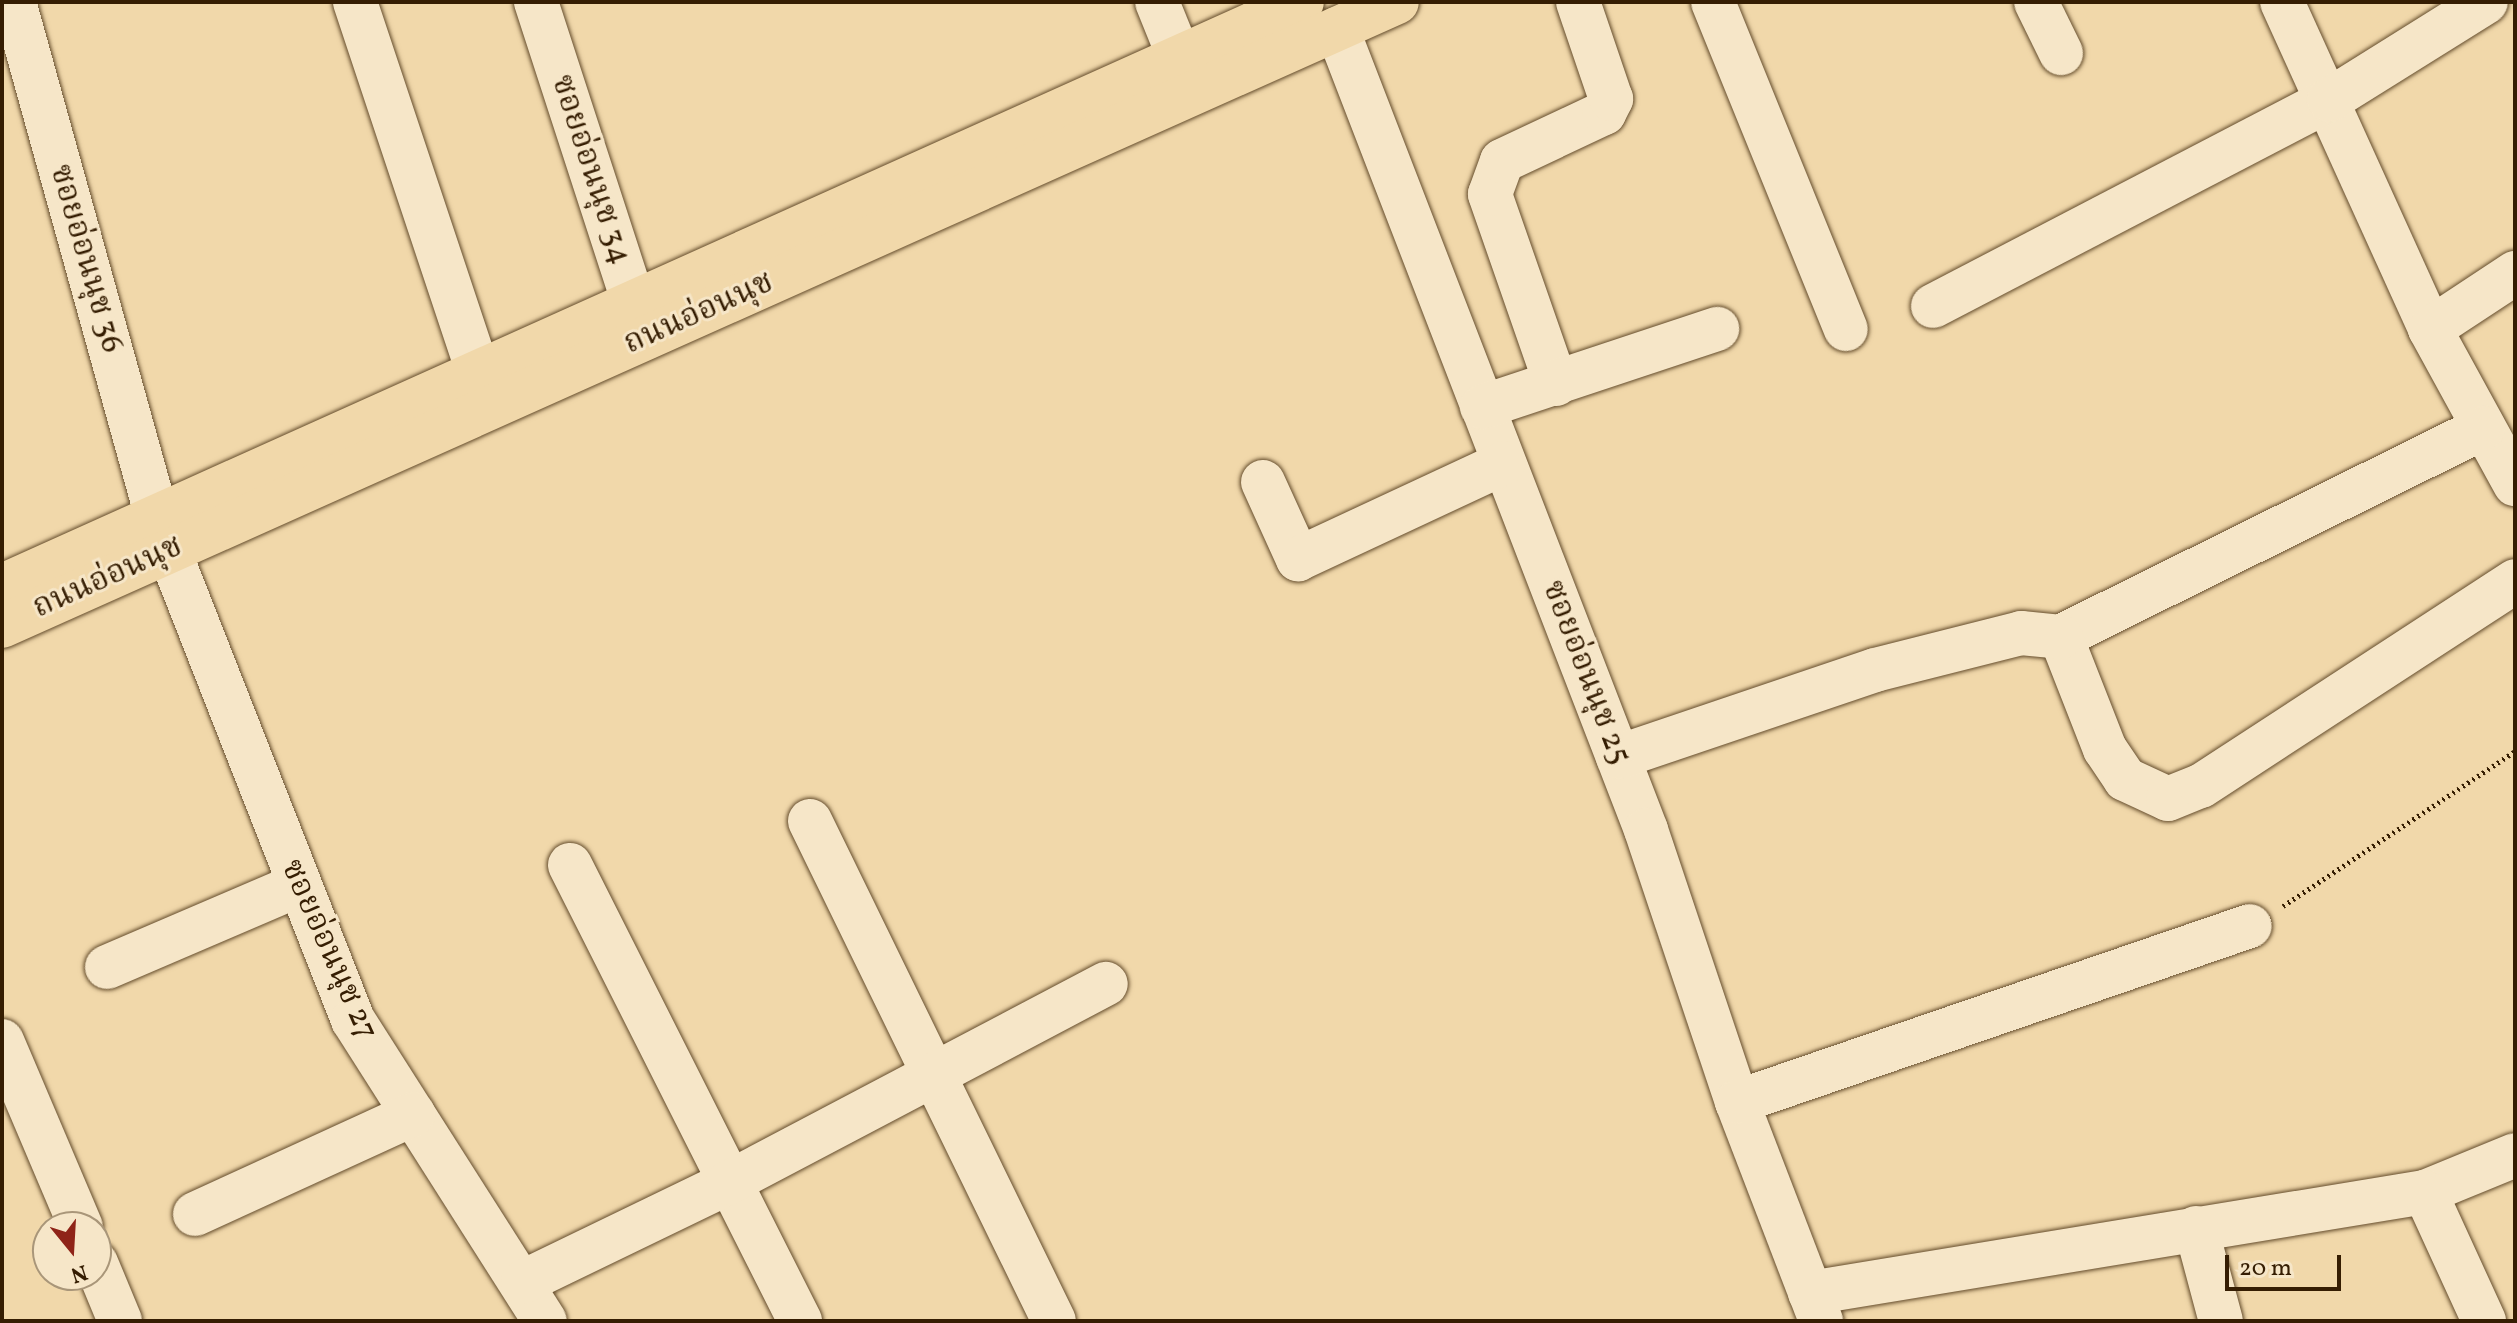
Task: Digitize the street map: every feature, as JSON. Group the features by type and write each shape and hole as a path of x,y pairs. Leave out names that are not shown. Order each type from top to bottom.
{"main road":[{"name":"ถนนอ่อนนุช","path":"1186,75 1302,2"},
{"name":"ถนนอ่อนนุช","path":"2,626 163,534 1186,75 1337,29 1397,2"},
{"name":"ถนนอ่อนนุช","path":"2,586 163,534"}],"street":[{"name":"ซอยอ่อนนุช 36","path":"14,2 163,534"},
{"path":"355,2 484,390"},
{"name":"ซอยอ่อนนุช 34","path":"536,2 639,320"},
{"path":"1157,2 1186,75"},
{"path":"1556,384 1490,194 1502,161 1604,113 1611,99 1578,2"},
{"path":"1713,2 1846,329"},
{"path":"2036,2 2061,53"},
{"path":"2282,2 2329,100 2430,329 2515,484"},
{"path":"1933,306 2329,100 2486,2"},
{"name":"ซอยอ่อนนุช 25","path":"1337,29 1618,757 1737,1102 1816,1307"},
{"path":"2430,329 2515,273"},
{"path":"1482,407 1717,329"},
{"path":"1618,757 1875,670 2021,633 2061,637 2483,428"},
{"path":"1263,482 1298,559 1504,463"},
{"name":"ซอยอ่อนนุช 27","path":"163,534 296,886 353,1020 523,1282 545,1321"},
{"path":"2061,637 2105,749 2125,779 2168,799 2201,786 2515,581"},
{"path":"810,821 1054,1321"},
{"path":"570,865 800,1321"},
{"path":"107,967 296,886"},
{"path":"1737,1102 2250,926"},
{"path":"523,1282 728,1183 1106,984"},
{"path":"2,1041 74,1211"},
{"path":"195,1214 413,1114"},
{"path":"1816,1307 2196,1228 2425,1192 2515,1155"},
{"path":"2425,1192 2484,1321"},
{"path":"2196,1228 2221,1321"},
{"path":"108,1291 120,1321"}],"path":[{"path":"2250,926 2515,751"}]}
